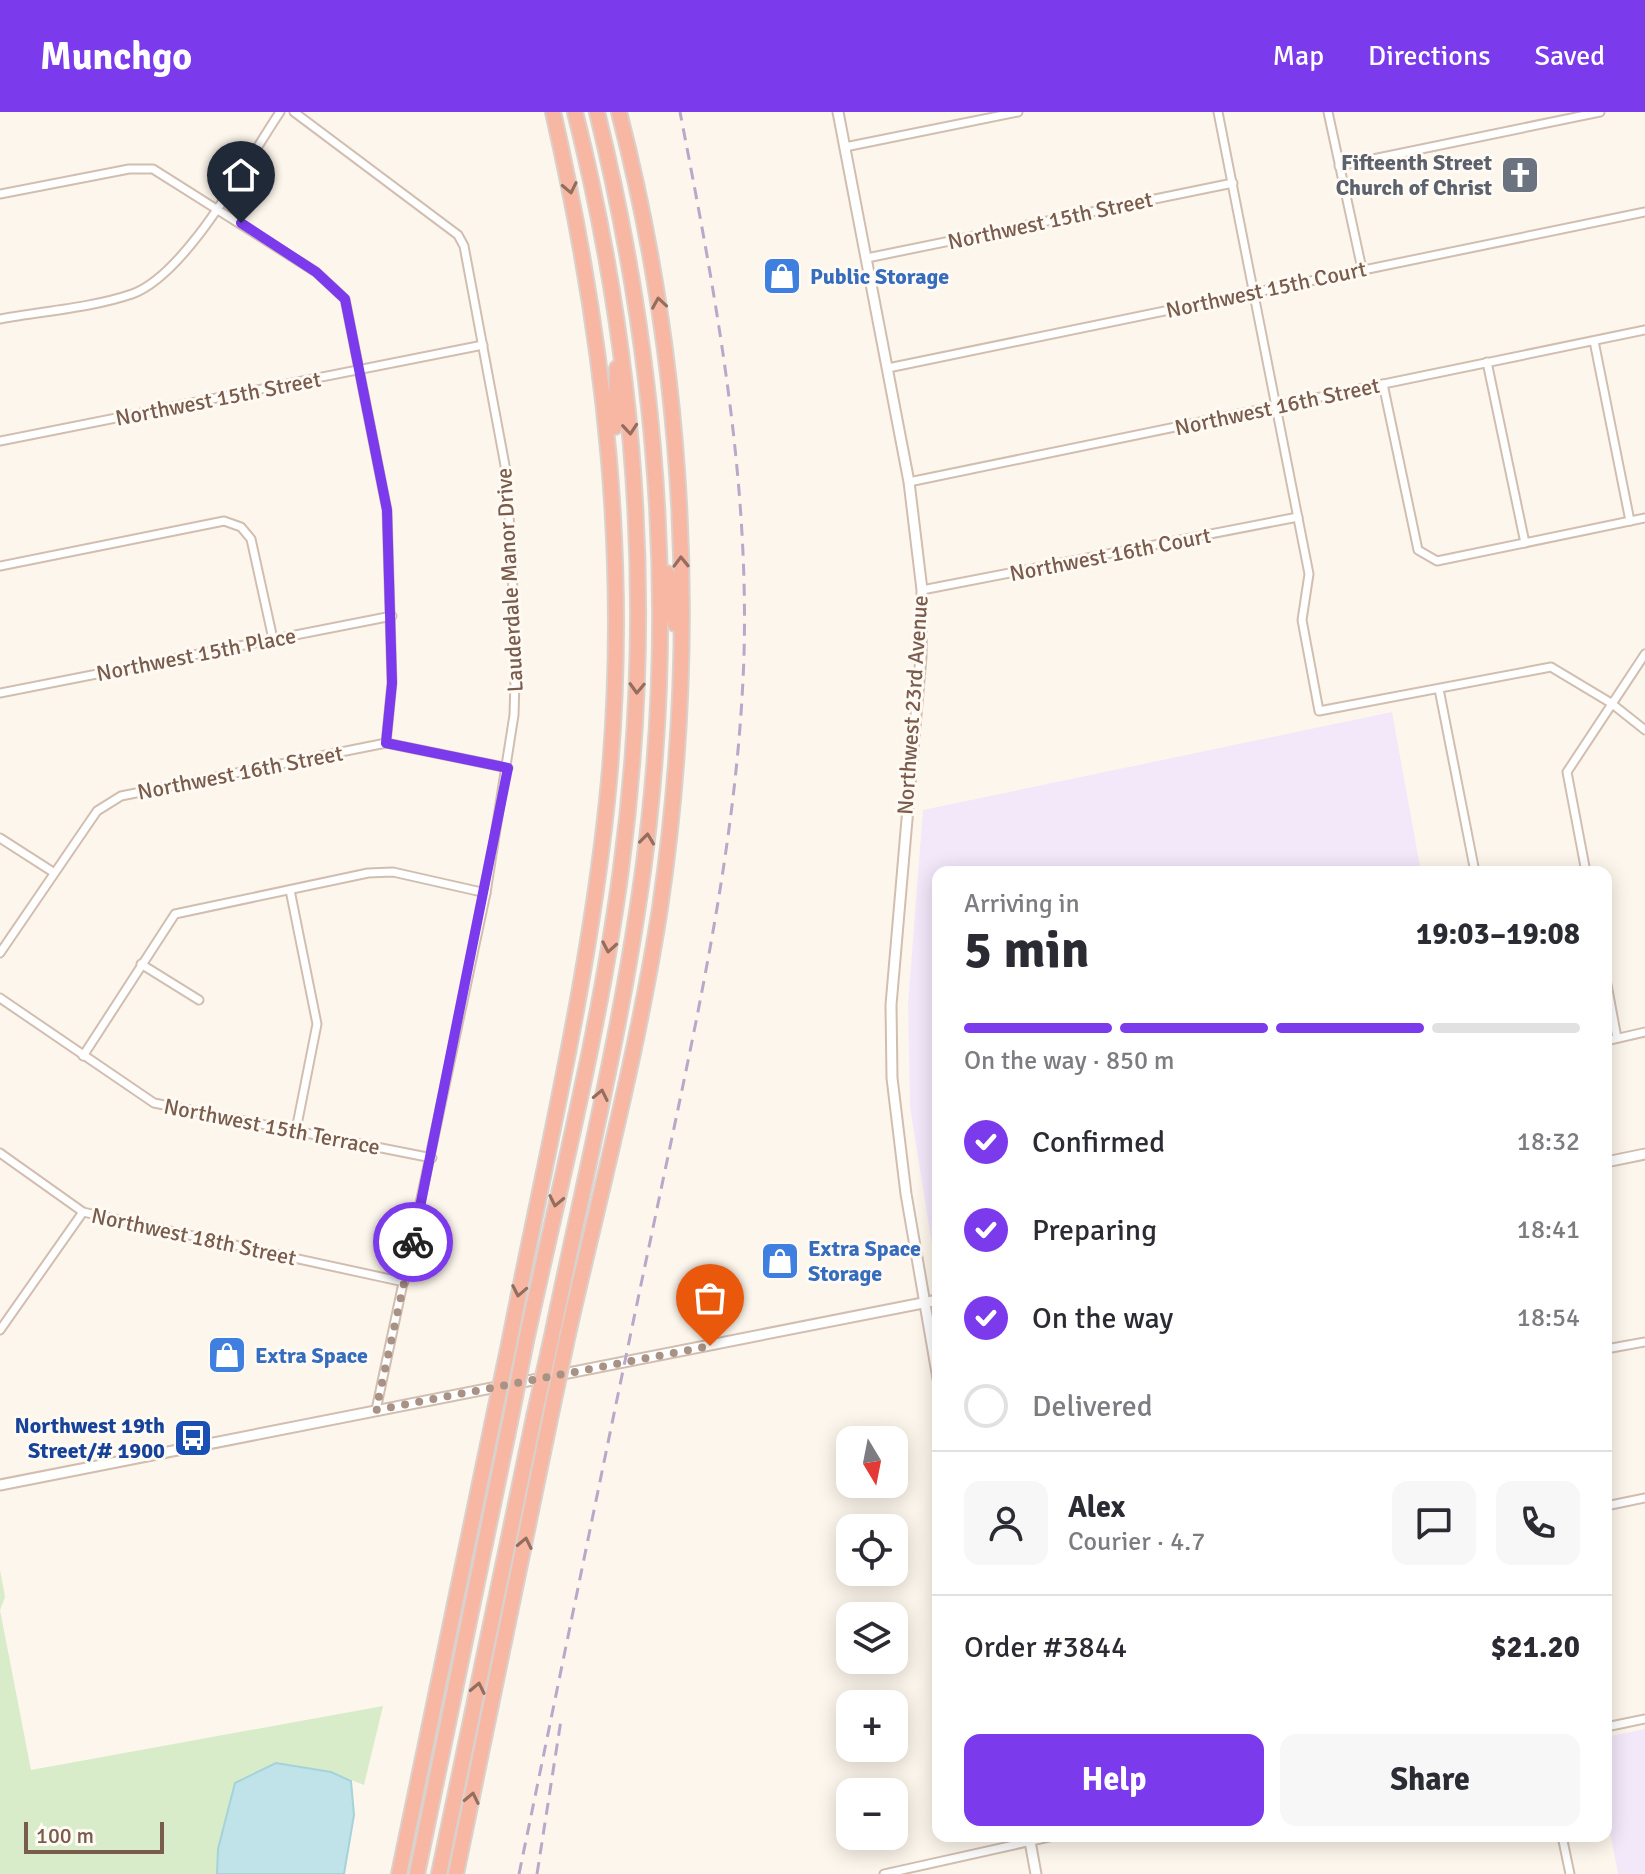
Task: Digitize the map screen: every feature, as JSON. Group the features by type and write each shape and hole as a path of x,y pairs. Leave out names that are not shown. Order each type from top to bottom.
{"highway":[{"path":"553,112 595,326 613,496"},
{"path":"417,1874 604,973 631,780 638,667 638,564 631,437 618,323 598,209 575,112"},
{"path":"439,1874 623,992 645,856 660,649 658,512 650,410 635,296 597,112"},
{"path":"456,1874 551,1414 653,946 673,804 682,668 681,527 670,390 646,229 619,112"},
{"path":"399,1874 581,978 603,834 615,665 613,496 618,323"},
{"path":"658,512 682,668"}],"street":[{"path":"0,319 132,294 162,278 200,235 280,112"},
{"name":"Lauderdale Manor Drive","path":"294,112 458,235 464,246 483,345 507,476 509,506 516,648 508,768 432,1158 376,1410"},
{"name":"Northwest 23rd Avenue","path":"838,112 909,482 922,590 921,657 891,1005 892,1078 932,1344"},
{"path":"845,147 1018,112"},
{"path":"1218,112 1309,574 1302,620 1319,711 1551,667 1611,703 1645,730"},
{"path":"1328,112 1362,269"},
{"path":"1339,166 1600,112"},
{"path":"0,194 129,169 153,169 316,272 345,299 387,510 392,683 386,743"},
{"name":"Northwest 15th Street","path":"867,258 1233,183"},
{"name":"Northwest 15th Court","path":"888,368 1645,212"},
{"name":"Northwest 16th Street","path":"909,482 1645,330"},
{"path":"1594,341 1630,521"},
{"name":"Northwest 15th Street","path":"0,441 483,345"},
{"path":"1487,362 1525,543"},
{"path":"1383,384 1418,550 1427,557 1437,561 1645,518"},
{"name":"Northwest 16th Court","path":"922,590 1298,517"},
{"path":"0,566 224,521 241,527 251,539 273,639"},
{"name":"Northwest 15th Place","path":"0,693 392,616"},
{"path":"1585,866 1567,772 1645,654"},
{"path":"1439,689 1474,866"},
{"name":"Northwest 16th Street","path":"0,953 97,811 121,796 386,743 508,768"},
{"path":"0,838 53,872"},
{"path":"83,1056 175,914 368,873 393,872 486,893"},
{"path":"290,890 317,1024 296,1130"},
{"path":"141,964 199,1000"},
{"name":"Northwest 15th Terrace","path":"0,998 154,1103 432,1158"},
{"path":"1612,1011 1617,1038"},
{"path":"1612,1039 1645,1032"},
{"name":"Northwest 18th Street","path":"0,1153 83,1212 404,1282"},
{"path":"1612,1161 1645,1154"},
{"path":"1,1327 83,1212"},
{"path":"0,1485 932,1301"},
{"path":"1612,1348 1645,1342"},
{"path":"1612,1505 1645,1498"},
{"path":"1612,1726 1645,1719"},
{"path":"884,1874 1014,1842"},
{"path":"1031,1842 1036,1874"},
{"path":"1563,1842 1570,1874"}],"shaded area":[{"path":"1392,712 1420,866 932,866 932,1245 910,1107 908,1004 923,810"},
{"path":"1645,1729 1645,1874 1618,1874 1612,1842 1612,1736"}],"green space":[{"path":"0,1570 5,1597 0,1610"},
{"path":"0,1610 31,1770 383,1706 364,1785 331,1772 218,1849 217,1874 0,1874"}],"water":[{"path":"276,1763 331,1772 351,1781 354,1815 344,1874 217,1874 218,1849 235,1783"}],"railway":[{"path":"519,1874 698,1011 723,870 740,727 744,586 735,450 717,314 680,112"},
{"path":"537,1874 561,1720"}],"way so far":[{"path":"413,1242 376,1410 710,1346"}],"place":[{"name":"Fifteenth Street Church of Christ","path":"1520,175"},
{"name":"Public Storage","path":"782,276"},
{"name":"Extra Space Storage","path":"780,1261"},
{"name":"Extra Space","path":"227,1355"},
{"name":"Northwest 19th Street/# 1900","path":"193,1438"}],"route":[{"path":"241,223 316,272 345,299 387,510 392,683 386,743 508,768 486,893 413,1242"}]}
